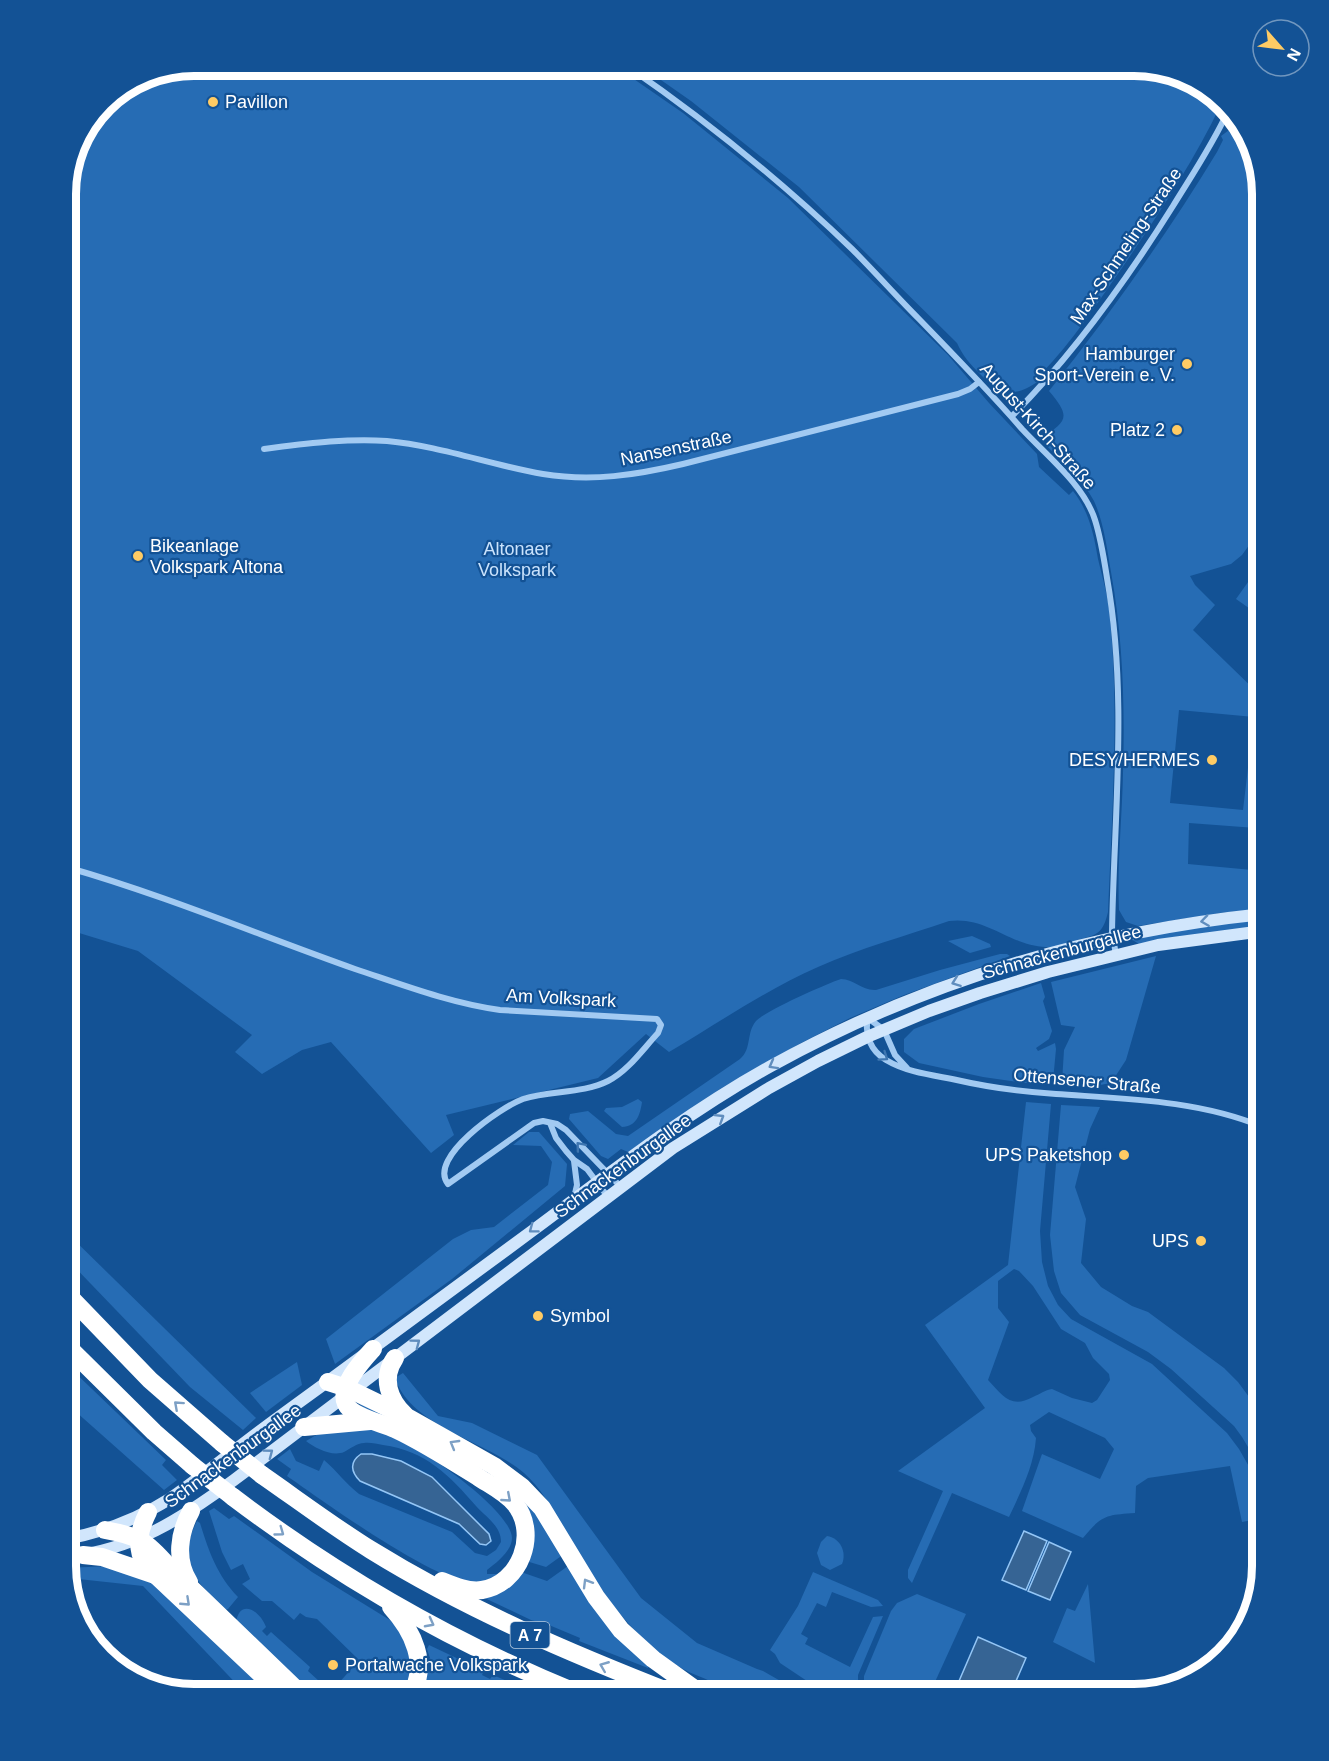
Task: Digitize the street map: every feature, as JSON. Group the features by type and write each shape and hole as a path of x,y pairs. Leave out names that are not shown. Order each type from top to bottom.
{"highway":[{"name":"A 7","path":"77,1304 150,1380 222,1443 262,1475 389,1561 522,1632 650,1684"},
{"path":"373,1349 359,1365 348,1392 350,1409 414,1439 500,1491 519,1509 525,1526 525,1542 518,1564 502,1582 483,1589 456,1587 389,1561"},
{"name":"A 7","path":"77,1356 154,1432 193,1466 304,1550 379,1595 484,1652 557,1684"},
{"path":"395,1358 388,1370 388,1387 398,1408 409,1418"},
{"path":"328,1382 409,1418 494,1466 530,1494 549,1518 596,1597 621,1630 653,1659 688,1684"},
{"path":"304,1427 358,1421 376,1422"},
{"path":"191,1511 184,1525 180,1553 182,1568 195,1591"},
{"path":"148,1512 139,1539 142,1560 155,1575 271,1684"},
{"path":"105,1530 129,1534 149,1545 291,1684"},
{"path":"77,1556 102,1557 155,1575"},
{"path":"379,1595 408,1626 416,1644 419,1668 416,1684"}],"main road":[{"name":"Schnackenburgallee","path":"77,1536 105,1530 148,1512 184,1488 667,1131 774,1064 867,1018 966,979 1017,962 1113,937 1177,925 1252,915"},
{"name":"Schnackenburgallee","path":"77,1555 139,1539 191,1511 673,1148 750,1099 818,1061 929,1011 1007,984 1158,945 1252,932"}],"street":[{"name":"August-Kirch-Straße","path":"643,77 687,107 791,194 853,250 1079,489 1096,522 1113,608 1118,688 1113,937 1116,955"},
{"name":"Max-Schmeling-Straße","path":"1012,416 1060,364 1115,293 1183,189 1224,118"},
{"name":"Nansenstraße","path":"264,449 345,440 388,441 411,444 542,474 569,477 614,477 684,464 958,394 980,382"},
{"name":"Am Volkspark","path":"77,870 138,889 282,943 440,997 500,1010 653,1017 660,1021 661,1029 658,1033 616,1077 590,1088 525,1099 496,1114 457,1146 446,1163 444,1178 448,1184 527,1126 539,1122 550,1123"},
{"path":"867,1037 867,1018 884,1030 895,1055 907,1068"},
{"name":"Ottensener Straße","path":"867,1037 881,1057 889,1062 926,1074 1006,1090 1196,1107 1252,1123"},
{"path":"550,1123 556,1138 574,1160 587,1169 609,1197"},
{"path":"550,1123 566,1130 621,1187"},
{"path":"573,1200 577,1185 574,1160"}],"green space":[{"name":"Altonaer Volkspark","path":"186,77 631,77 683,113 788,198 948,355 1037,454 1039,467 1069,495 1073,491 1087,515 1093,532 1108,603 1115,722 1108,912 1102,929 1090,936 1054,947 1046,947 1021,942 975,923 949,921 883,942 799,976 761,996 669,1052 646,1034 598,1078 446,1115 454,1135 431,1153 331,1042 302,1050 262,1074 235,1052 252,1035 138,951 77,932 77,186 85,149 96,129 111,111 129,96 149,85"},
{"path":"657,77 1143,77 1180,85 1194,92 1218,111 1176,186 1085,321 1041,374 1039,381 1022,390 1008,392 994,387 987,381 967,360 957,343 799,187 691,101"},
{"path":"1232,128 1246,156 1252,186 1252,541 1242,555 1231,564 1190,576 1195,585 1215,605 1193,630 1252,687 1252,717 1179,710 1170,803 1243,810 1252,734 1252,828 1189,823 1188,864 1252,870 1252,910 1138,926 1126,922 1119,910 1124,748 1123,697 1121,647 1105,536 1097,509 1089,493 1040,439 1056,428 1063,418 1061,407 1049,391 1116,304 1158,244 1223,140 1221,136"},
{"path":"1252,576 1252,610 1236,599"},
{"path":"1252,920 1252,928 1139,944 1131,939 1175,930"},
{"path":"972,936 990,944 991,947 970,953 948,941"},
{"path":"1000,954 1010,956 904,995 850,1018 801,1043 720,1089 628,1152 621,1149 608,1159 601,1156 569,1119 570,1114 588,1111 616,1134 628,1136 740,1059 746,1051 756,1021 783,1005 841,979 866,989 876,990"},
{"path":"1156,956 1126,1060 1111,1083 1089,1087 1062,1082 1064,1050 1075,1027 1061,1025 1051,982"},
{"path":"1041,983 1045,997 1043,1001 1052,1031 1049,1039 1036,1048 1038,1051 1055,1043 1053,1081 1026,1083 983,1077 919,1063 904,1052 904,1039 914,1029"},
{"path":"638,1099 642,1102 639,1115 627,1126 622,1127 604,1111 606,1108 622,1107"},
{"path":"1026,1102 1051,1104 1040,1231 1042,1262 1048,1286 1058,1305 1071,1319 1152,1364 1227,1433 1252,1472 1252,1520 1242,1522 1230,1466 1148,1478 1136,1486 1135,1513 1105,1518 1083,1538 1022,1511 1042,1454 1100,1479 1114,1449 1105,1438 1049,1412 1030,1425 1036,1438 1033,1458 1009,1517 952,1493 912,1583 908,1578 908,1570 943,1491 898,1471 985,1408 925,1325 1008,1265","holes":["1014,1269 1019,1271 1033,1286 1061,1329 1085,1343 1093,1358 1109,1374 1110,1380 1097,1400 1092,1403 1072,1398 1052,1389 1019,1402 1013,1401 1003,1396 988,1380 1009,1322 998,1308 998,1281"]},
{"path":"1061,1105 1100,1107 1090,1129 1075,1187 1086,1219 1081,1263 1101,1287 1132,1306 1148,1312 1224,1368 1238,1382 1252,1401 1252,1454 1234,1426 1171,1369 1148,1352 1080,1315 1061,1293 1054,1271 1050,1235"},
{"path":"529,1132 539,1132 567,1164 565,1186 452,1279 335,1364 326,1339 453,1239 471,1230 494,1227 548,1185 552,1162 541,1146 513,1145"},
{"path":"77,1243 256,1418 243,1430 190,1387 77,1269"},
{"path":"297,1362 302,1385 266,1412 250,1393"},
{"path":"403,1373 438,1416 472,1423 537,1455 641,1598 697,1643 763,1671 786,1684 716,1684 686,1671 665,1658 634,1630 607,1597 572,1544 545,1497 532,1481 508,1462 433,1421 417,1409 404,1395 395,1378"},
{"path":"77,1375 166,1460 162,1465 177,1480 164,1490 77,1413"},
{"path":"360,1401 509,1487 540,1516 564,1554 546,1567 526,1561 527,1515 365,1409 358,1403"},
{"path":"352,1426 383,1431 406,1442 462,1480 497,1511 508,1526 512,1538 506,1552 487,1570 487,1574 498,1574 476,1583 459,1580 436,1571 380,1539 287,1476 291,1469 277,1459 290,1449 296,1461 319,1471 324,1460 359,1494 452,1532 475,1553 487,1556 496,1550 501,1542 496,1527 456,1484 436,1466 424,1459 398,1448 369,1443 359,1444 344,1452 329,1453 306,1441 318,1434"},
{"path":"214,1508 229,1519 234,1516 312,1572 398,1625 414,1657 408,1684 338,1684 359,1660 317,1619 300,1613 294,1620 272,1601 262,1601 242,1584 250,1579 243,1564 231,1570 222,1552 209,1511"},
{"path":"197,1521 200,1523 219,1572 238,1597 225,1610 198,1581 192,1571 188,1549"},
{"path":"827,1536 839,1543 844,1555 842,1564 830,1570 821,1565 817,1553 821,1542"},
{"path":"1252,1545 1252,1567 1248,1546"},
{"path":"109,1566 148,1579 260,1684 237,1684 143,1586 78,1579 77,1567"},
{"path":"568,1566 649,1666 648,1668 579,1641 580,1638 531,1620 474,1593 521,1572 547,1581"},
{"path":"813,1572 878,1600 883,1606 871,1607 832,1592 826,1607 817,1603 801,1634 808,1638 805,1644 850,1667 873,1617 883,1616 858,1675 858,1684 812,1684 780,1663 770,1650 798,1606"},
{"path":"1088,1584 1095,1663 1053,1642 1067,1608 1075,1611"},
{"path":"917,1594 966,1614 934,1684 864,1684 864,1676 891,1611 897,1603"},
{"path":"250,1609 255,1612 266,1627 262,1631 267,1636 271,1632 310,1667 308,1671 322,1684 300,1684 236,1623 241,1611"},
{"path":"429,1645 484,1671 482,1675 490,1679 493,1675 514,1684 428,1684 423,1682 427,1661 430,1658 427,1649"}],"shaded area":[{"path":"361,1454 372,1454 401,1461 432,1477 489,1534 491,1541 486,1545 480,1544 459,1524 360,1481 355,1474 353,1464"},
{"path":"1024,1531 1047,1541 1026,1590 1002,1580"},
{"path":"1049,1542 1071,1552 1050,1600 1028,1591"},
{"path":"978,1637 1026,1658 1015,1684 958,1684"}],"place":[{"name":"Pavillon","path":"213,102"},
{"name":"Hamburger Sport-Verein e. V.","path":"1187,364"},
{"name":"Platz 2","path":"1177,430"},
{"name":"Bikeanlage Volkspark Altona","path":"138,556"},
{"name":"DESY/HERMES","path":"1212,760"},
{"name":"UPS Paketshop","path":"1124,1155"},
{"name":"UPS","path":"1201,1241"},
{"name":"Symbol","path":"538,1316"},
{"name":"Portalwache Volkspark","path":"333,1665"}]}
